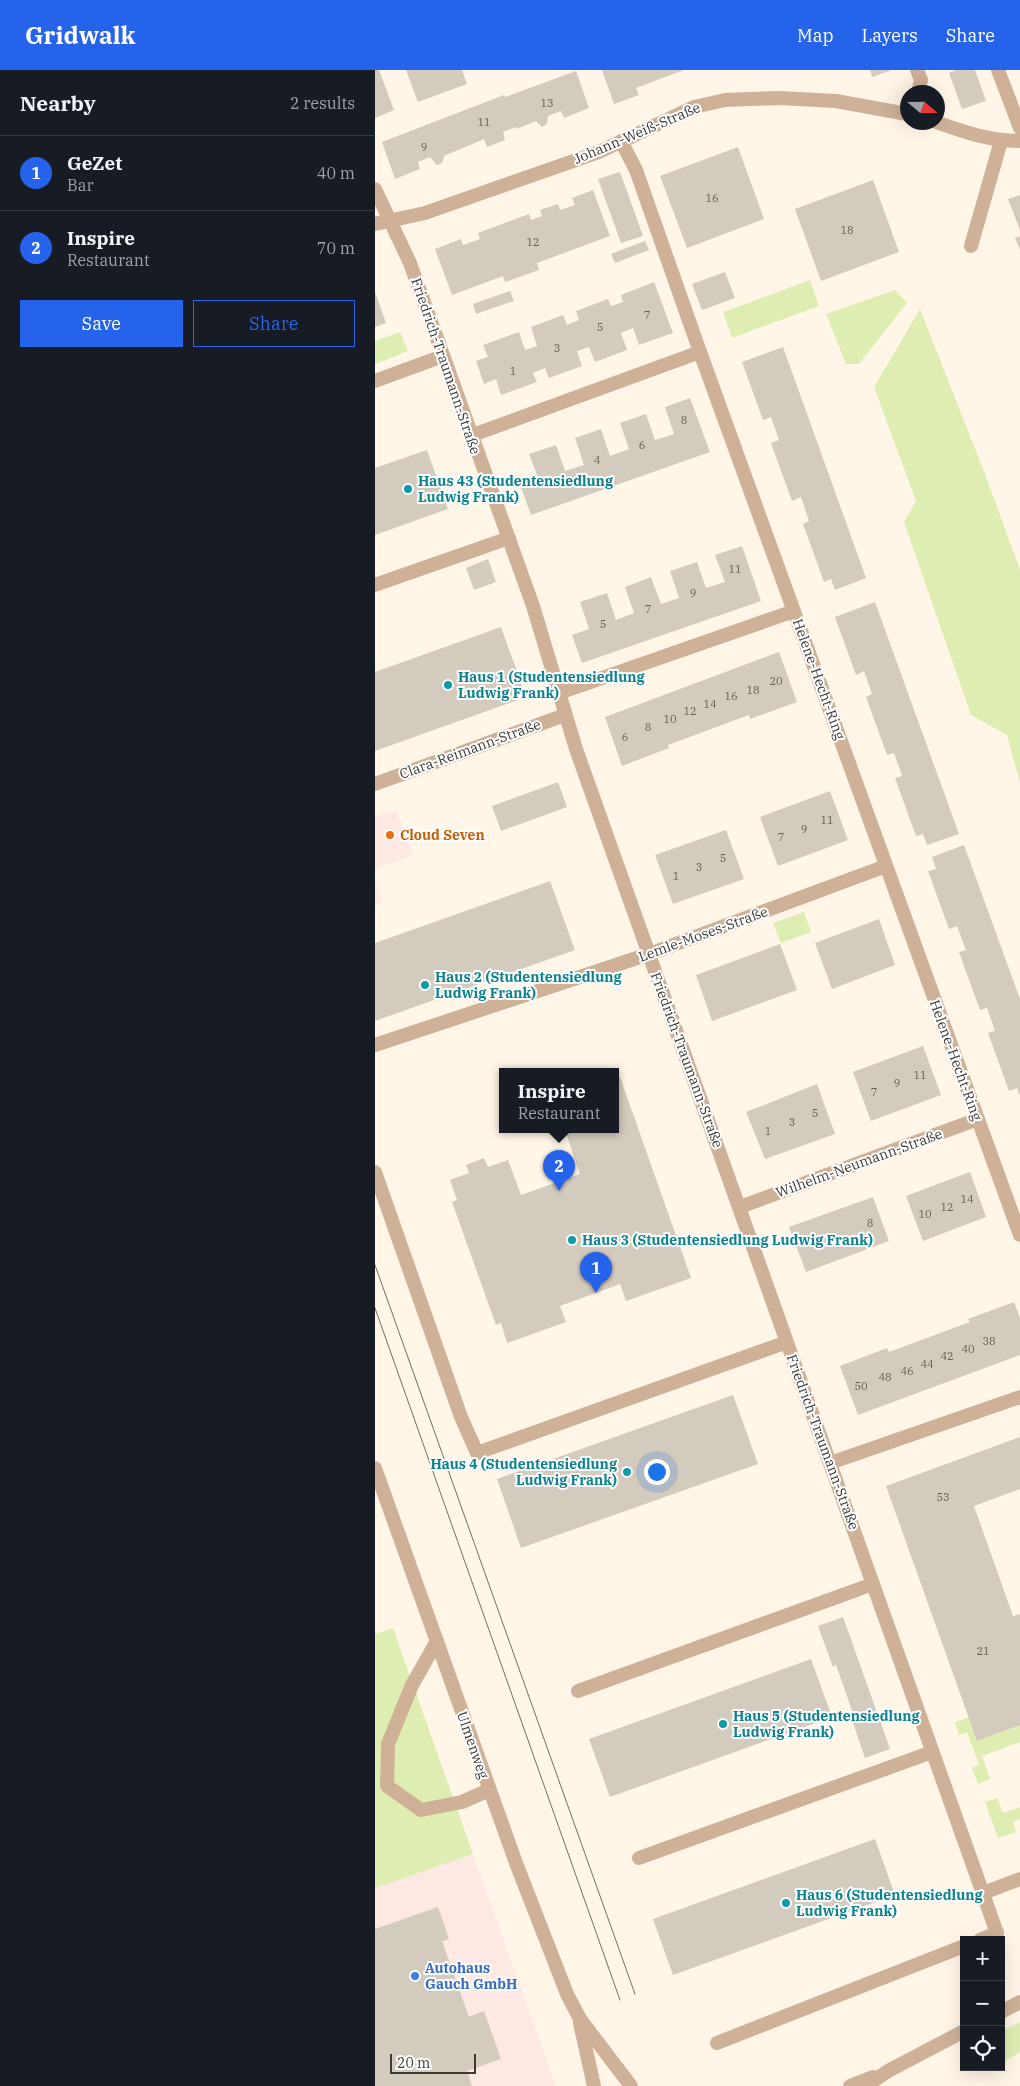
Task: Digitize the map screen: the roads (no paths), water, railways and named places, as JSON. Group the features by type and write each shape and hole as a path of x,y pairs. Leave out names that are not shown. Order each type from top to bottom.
{"street":[{"path":"917,70 921,80 920,85"},
{"path":"998,70 1020,128"},
{"name":"Johann-Weiß-Straße","path":"375,224 425,213 599,152 694,107 725,100 779,98 836,101 900,113"},
{"path":"945,125 1001,141 1020,140"},
{"name":"Helene-Hecht-Ring","path":"621,141 636,170 700,352 1020,1235"},
{"path":"971,246 1001,141"},
{"name":"Friedrich-Traumann-Straße","path":"375,189 410,263 533,606 565,715 997,1933 990,1936"},
{"path":"471,436 700,352"},
{"path":"375,380 443,356"},
{"path":"375,585 509,538"},
{"path":"559,693 794,612"},
{"name":"Clara-Reimann-Straße","path":"375,784 565,715"},
{"name":"Lemle-Moses-Straße","path":"375,1045 649,954 886,866"},
{"name":"Wilhelm-Neumann-Straße","path":"740,1207 978,1119"},
{"path":"375,1172 461,1417 477,1453 787,1342"},
{"path":"830,1462 1020,1397"},
{"name":"Ulmenweg","path":"376,1475 489,1790 567,1994 580,2020 630,2083"},
{"path":"577,1691 873,1584"},
{"path":"437,1642 412,1685 389,1744 387,1786 421,1810 463,1802 489,1790"},
{"path":"639,1858 932,1752"},
{"path":"983,1893 1020,1879"},
{"path":"717,2043 960,1948"},
{"path":"1005,2010 1020,2002"},
{"name":"Ulmenweg","path":"580,2020 594,2086"},
{"path":"850,2086 888,2071 960,2033"},
{"path":"866,2086 888,2071"},
{"path":"630,2083 644,2086"}],"tram line":[{"path":"375,1265 635,1994"},
{"path":"375,1308 620,2000"}],"place":[{"name":"Haus 43 (Studentensiedlung Ludwig Frank)","path":"408,489"},
{"name":"Haus 1 (Studentensiedlung Ludwig Frank)","path":"448,685"},
{"name":"Cloud Seven","path":"390,835"},
{"name":"Haus 2 (Studentensiedlung Ludwig Frank)","path":"425,985"},
{"name":"Inspire","path":"559,1191"},
{"name":"Haus 3 (Studentensiedlung Ludwig Frank)","path":"572,1240"},
{"name":"GeZet","path":"596,1293"},
{"name":"Haus 4 (Studentensiedlung Ludwig Frank)","path":"627,1472"},
{"name":"Haus 5 (Studentensiedlung Ludwig Frank)","path":"723,1724"},
{"name":"Haus 6 (Studentensiedlung Ludwig Frank)","path":"786,1903"},
{"name":"Autohaus Gauch GmbH","path":"415,1976"}]}
